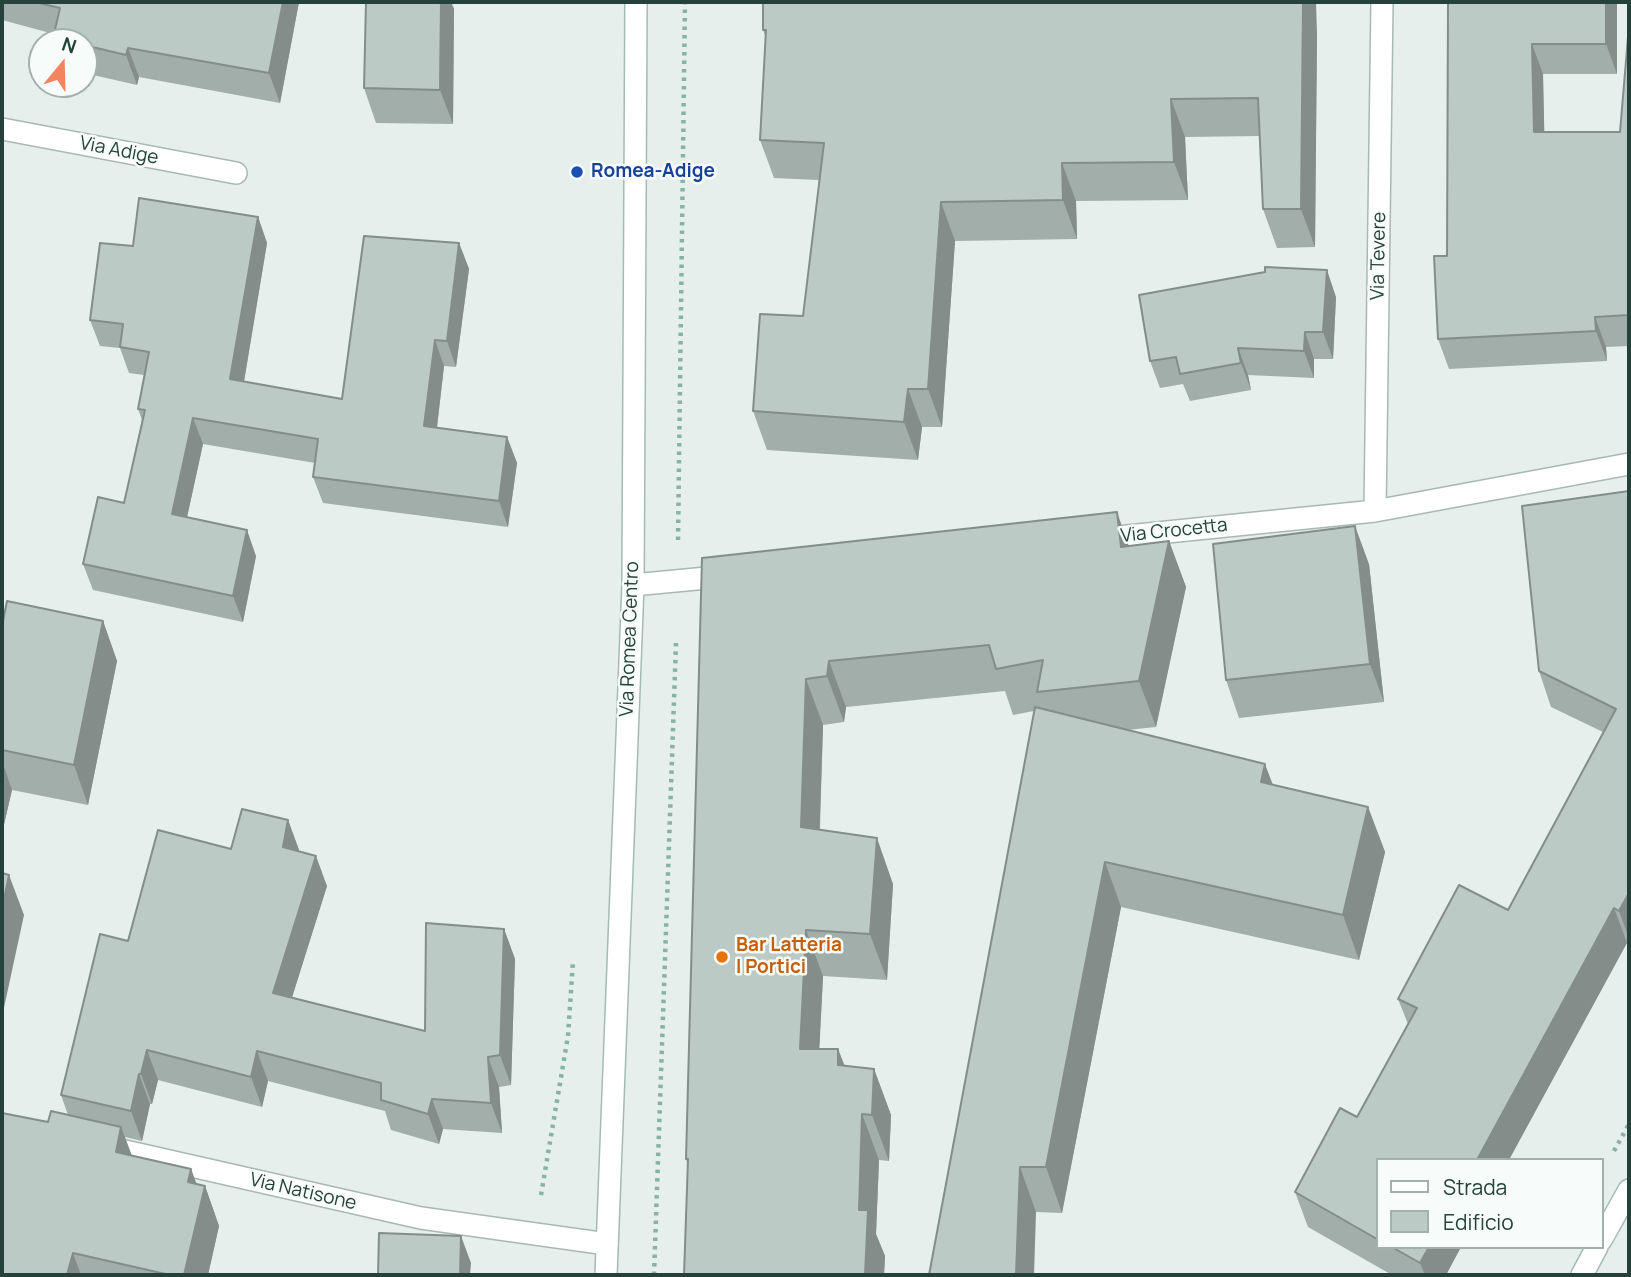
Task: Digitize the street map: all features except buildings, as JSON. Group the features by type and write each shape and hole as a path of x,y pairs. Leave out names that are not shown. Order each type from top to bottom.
{"street":[{"name":"Via Romea Centro","path":"606,1275 633,585 636,2"},
{"name":"Via Tevere","path":"1375,510 1382,2"},
{"name":"Via Adige","path":"2,129 236,173"},
{"name":"Via Crocetta","path":"1074,541 1375,510 1629,464"},
{"path":"633,585 746,574"},
{"name":"Via Natisone","path":"83,1142 421,1218 607,1244"},
{"path":"1603,1236 1629,1190"},
{"path":"1581,1275 1596,1249"}],"path":[{"path":"534,1234 568,1036 574,954"}],"place":[{"name":"Romea-Adige","path":"577,172"},
{"name":"Bar Latteria I Portici","path":"722,957"}]}
